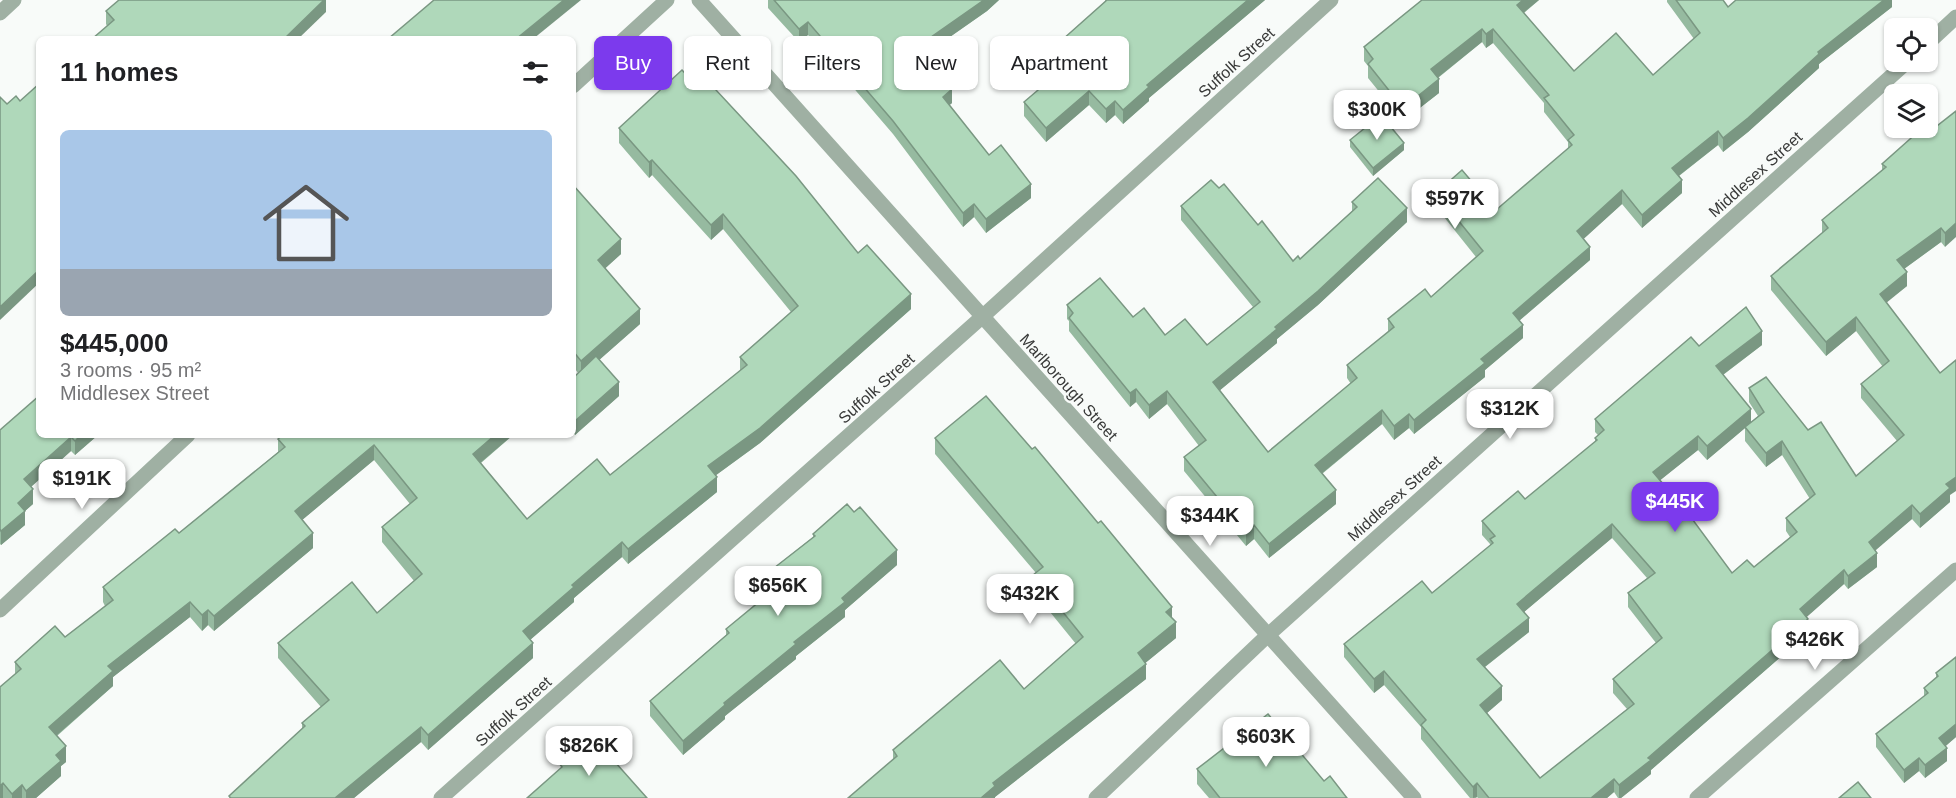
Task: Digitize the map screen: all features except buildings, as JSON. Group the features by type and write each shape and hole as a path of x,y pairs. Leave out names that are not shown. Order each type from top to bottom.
{"street":[{"path":"0,13 14,0"},
{"path":"576,83 667,0"},
{"name":"Marlborough Street","path":"699,0 1414,798"},
{"name":"Suffolk Street","path":"441,798 982,317 1331,0"},
{"path":"1938,34 1956,17"},
{"name":"Middlesex Street","path":"1096,798 1267,636 1896,72"},
{"path":"0,610 185,438"},
{"path":"1696,798 1956,570"}]}
